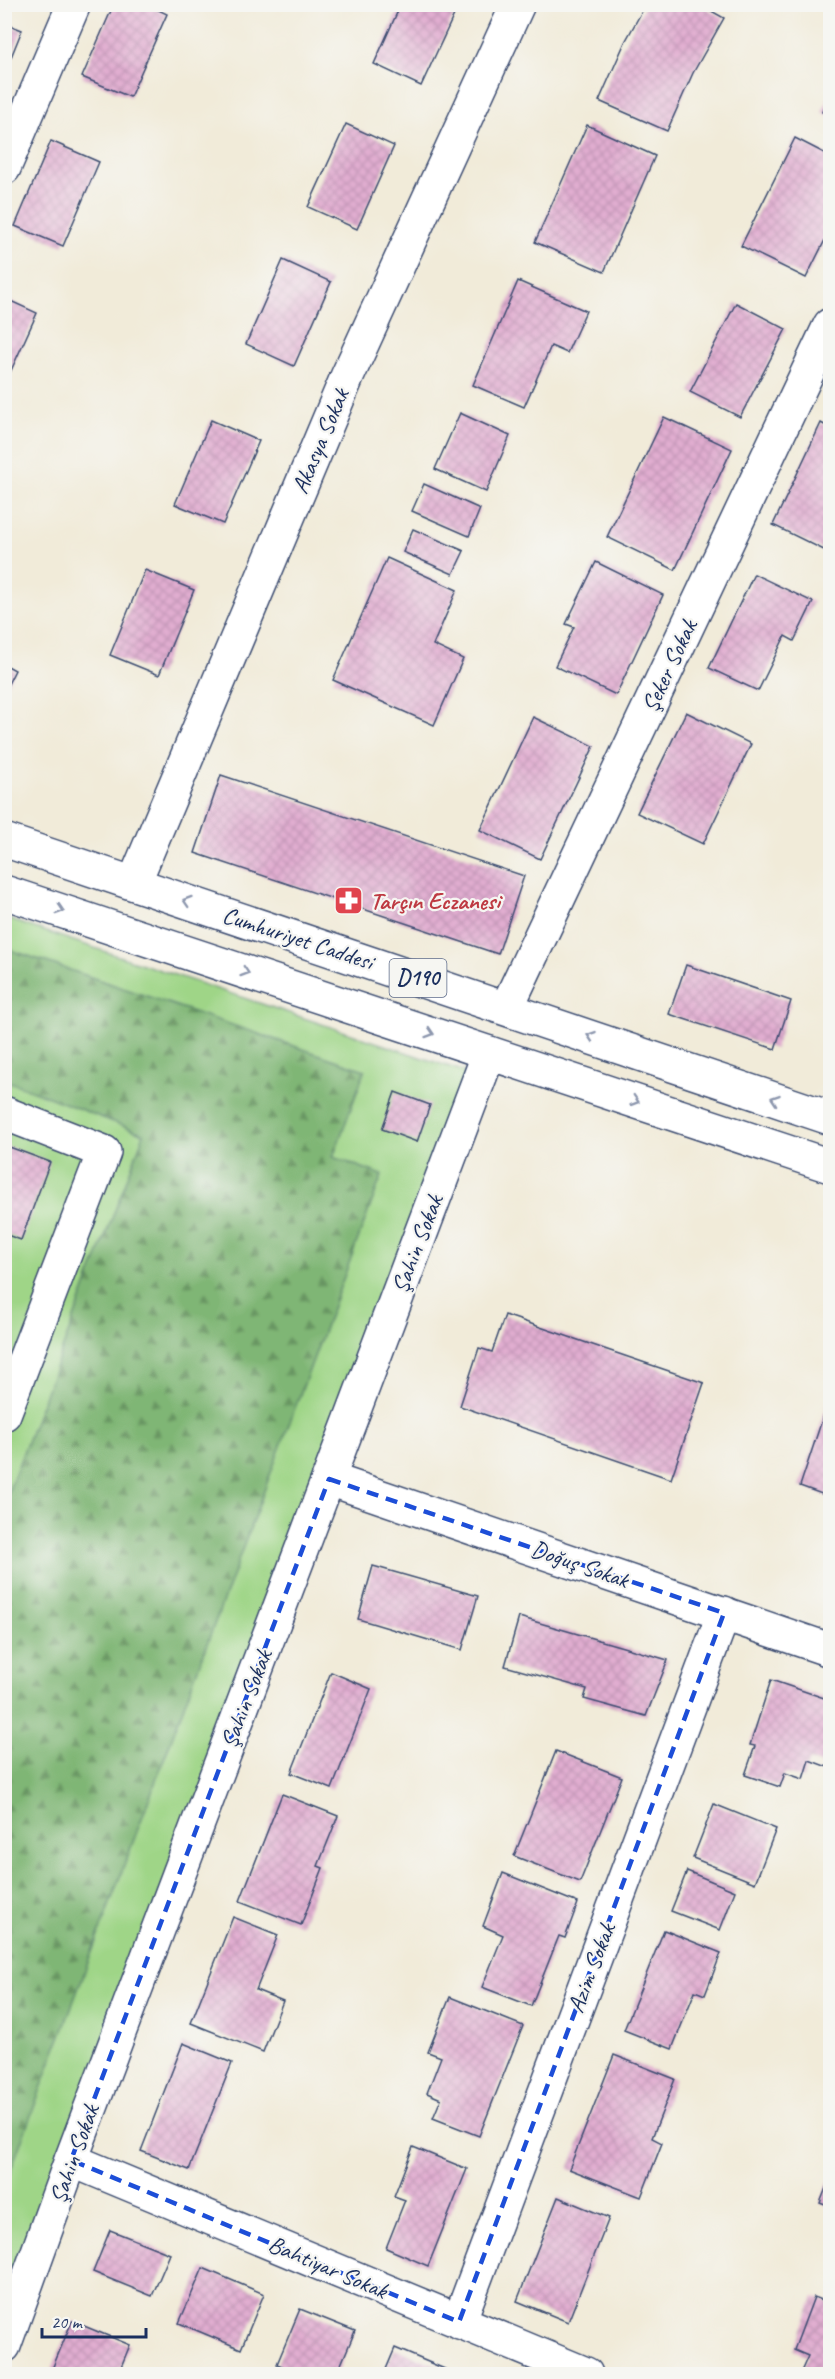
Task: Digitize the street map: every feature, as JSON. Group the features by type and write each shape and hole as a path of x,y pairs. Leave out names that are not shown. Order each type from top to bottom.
{"main road":[{"path":"4,168 74,4"},
{"name":"Akasya Sokak","path":"134,883 347,377 518,4"},
{"name":"Şeker Sokak","path":"507,1007 831,326"},
{"name":"Cumhuriyet Caddesi","path":"4,840 507,1007 831,1118"},
{"name":"Cumhuriyet Caddesi","path":"4,892 831,1166"},
{"name":"Şahin Sokak","path":"4,2346 71,2160 489,1053"},
{"path":"4,1113 104,1152 4,1414"},
{"name":"Doğuş Sokak","path":"329,1479 831,1650"},
{"name":"Azim Sokak","path":"459,2322 724,1613"},
{"name":"Bahtiyar Sokak","path":"71,2160 586,2374"}],"highlighted area":[{"path":"329,1479 724,1613 459,2322 71,2160"}],"green space":[{"path":"5,918 480,1077 5,2346"},
{"path":"5,948 365,1070 333,1157 382,1175 5,2185 5,1500 144,1134 5,1080"}],"building":[{"path":"114,4 146,4 167,14 130,97 82,77"},
{"path":"401,4 459,4 421,86 374,64"},
{"path":"646,4 699,4 724,18 693,73 667,131 599,101 625,42"},
{"path":"4,23 22,30 5,72 4,72"},
{"path":"830,94 830,116 822,112"},
{"path":"346,124 394,146 357,229 308,207"},
{"path":"587,125 655,156 604,272 535,242"},
{"path":"795,138 830,156 830,230 806,278 741,246"},
{"path":"51,141 99,162 63,246 15,226"},
{"path":"283,260 331,282 294,366 246,344"},
{"path":"518,281 586,311 567,353 551,346 524,407 473,385"},
{"path":"4,298 37,313 4,386"},
{"path":"736,303 786,329 740,417 690,392"},
{"path":"460,413 510,436 486,492 435,469"},
{"path":"664,417 732,449 675,570 607,537"},
{"path":"211,420 259,441 223,524 175,504"},
{"path":"821,423 830,428 830,553 773,525"},
{"path":"424,484 480,509 469,536 412,511"},
{"path":"413,529 464,551 453,574 403,552"},
{"path":"387,558 457,590 433,645 463,659 434,725 333,680"},
{"path":"596,562 663,595 616,695 555,666 574,627 566,624"},
{"path":"145,570 194,590 159,675 110,655"},
{"path":"754,574 813,602 794,641 785,636 758,691 709,668"},
{"path":"4,664 15,670 4,692"},
{"path":"686,712 751,744 703,844 637,813"},
{"path":"533,717 594,746 540,859 480,830"},
{"path":"221,775 524,876 498,954 195,853"},
{"path":"686,965 791,1001 775,1049 669,1014"},
{"path":"395,1092 430,1105 417,1142 382,1129"},
{"path":"4,1145 50,1162 21,1240 4,1234"},
{"path":"505,1315 704,1383 671,1479 460,1406 479,1348 492,1352"},
{"path":"830,1396 830,1497 800,1486"},
{"path":"373,1566 478,1596 462,1650 358,1619"},
{"path":"519,1617 668,1660 646,1716 584,1699 587,1689 505,1666"},
{"path":"331,1672 371,1689 332,1789 291,1773"},
{"path":"771,1680 830,1700 826,1711 830,1713 830,1768 809,1760 803,1779 785,1773 780,1787 745,1775 755,1746 750,1745"},
{"path":"556,1751 622,1777 580,1882 514,1856"},
{"path":"282,1794 338,1816 318,1866 323,1868 301,1925 240,1901"},
{"path":"714,1804 776,1829 755,1883 693,1858"},
{"path":"687,1871 735,1891 720,1930 671,1911"},
{"path":"503,1873 578,1903 565,1938 559,1936 531,2006 482,1987 503,1935 483,1926"},
{"path":"233,1917 278,1935 256,1990 283,2001 263,2052 191,2023"},
{"path":"664,1930 721,1953 705,1995 695,1991 672,2049 624,2030"},
{"path":"450,1997 523,2026 479,2136 433,2118 441,2099 427,2093 441,2057 428,2052"},
{"path":"183,2043 232,2063 189,2170 141,2151"},
{"path":"614,2055 675,2079 652,2138 662,2143 641,2197 569,2169"},
{"path":"413,2147 467,2169 428,2266 386,2248 405,2200 394,2196"},
{"path":"830,2178 830,2207 820,2203"},
{"path":"558,2197 609,2218 568,2322 517,2301"},
{"path":"110,2230 170,2254 152,2296 93,2272"},
{"path":"203,2268 264,2294 241,2349 179,2323"},
{"path":"814,2297 830,2303 830,2374 800,2374 808,2356 794,2350"},
{"path":"300,2309 355,2331 337,2374 302,2374 277,2364"},
{"path":"72,2321 130,2345 118,2374 50,2374"},
{"path":"395,2348 447,2370 445,2374 384,2374"}],"place":[{"name":"Tarçın Eczanesi","path":"349,901"}]}
